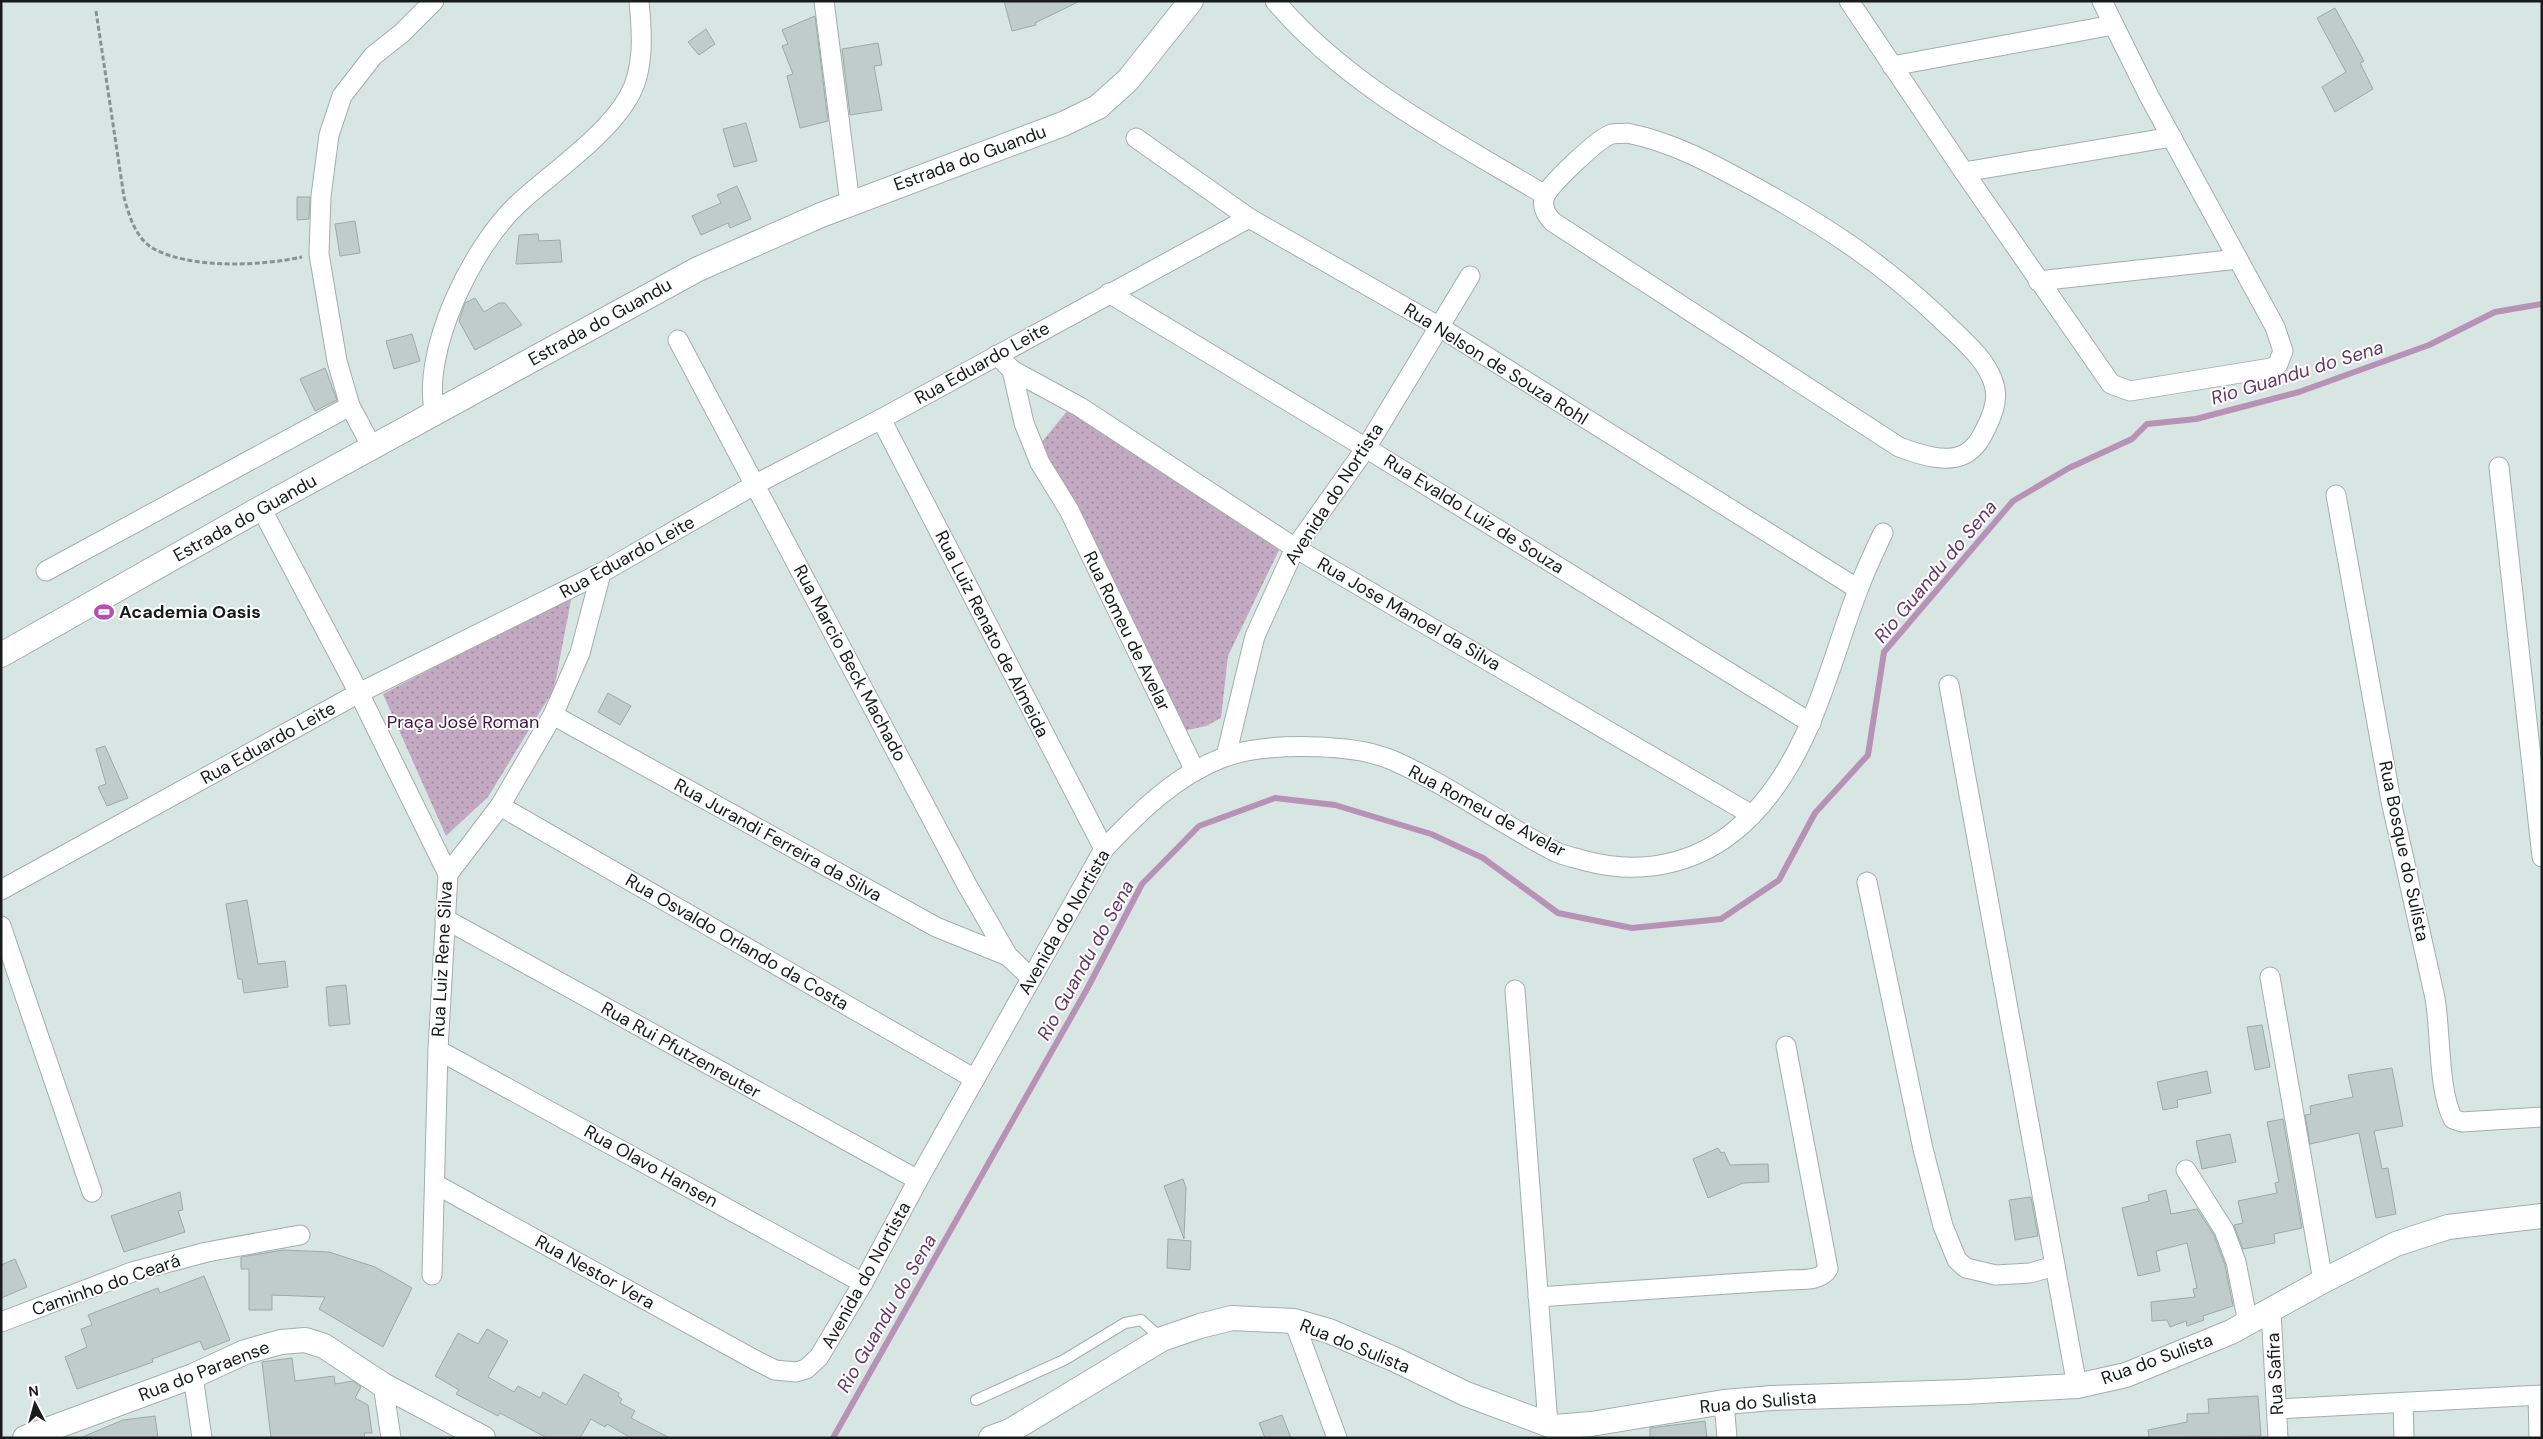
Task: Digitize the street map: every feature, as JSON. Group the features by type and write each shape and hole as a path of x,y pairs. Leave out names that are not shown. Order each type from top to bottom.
{"street":[{"path":"373,449 350,406 337,361 320,254 321,196 329,135 342,96 372,56 402,33 434,1"},
{"path":"436,414 431,397 434,367 445,328 464,277 517,205 611,121 629,97 638,71 642,33 640,1"},
{"path":"824,1 850,204"},
{"name":"Estrada do Guandu","path":"1,655 261,508 373,449 698,269 850,204 1063,124 1098,107 1128,80 1191,1"},
{"path":"1275,1 1288,16 1348,70 1403,109 1545,195"},
{"path":"1848,1 2102,374 2111,384 2130,392 2271,368 2278,364 2283,351 2276,327 2172,137 2102,1"},
{"path":"1892,66 2114,25"},
{"path":"1612,134 1627,134 1670,144 1694,155 1814,220 1875,262 1900,283 1968,345 1982,362 1993,381 1996,397 1993,416 1981,440 1965,454 1940,458 1918,454 1899,447 1553,222 1546,214 1544,207 1545,195 1593,145 1612,134"},
{"path":"1964,172 2172,137"},
{"name":"Rua Nelson de Souza Rohl","path":"1136,138 1250,218 1438,326 1858,589"},
{"name":"Rua Eduardo Leite","path":"1,890 359,693 601,573 756,484 881,419 1109,293 1250,218"},
{"path":"2038,280 2238,259"},
{"name":"Avenida do Nortista","path":"755,1360 775,1370 787,1373 806,1369 819,1357 863,1283 918,1180 1104,849 1136,814 1167,789 1195,771 1226,756 1255,636 1295,548 1366,448 1438,326 1470,276"},
{"name":"Rua Evaldo Luiz de Souza","path":"1109,293 1366,448 1811,724"},
{"name":"Rua Marcio Beck Machado","path":"678,340 967,885 1008,956 1031,978"},
{"name":"Rua Jose Manoel da Silva","path":"997,355 1012,370 1080,407 1295,548 1752,815"},
{"name":"Rua Romeu de Avelar","path":"1012,370 1024,423 1040,464 1069,510 1195,771"},
{"path":"46,571 350,406"},
{"name":"Rua Luiz Renato de Almeida","path":"881,419 1104,849"},
{"path":"2499,467 2542,857"},
{"name":"Rua Bosque do Sulista","path":"2336,495 2391,801 2435,998 2440,1027 2447,1107 2454,1119 2462,1122 2542,1117"},
{"name":"Rua Luiz Rene Silva","path":"261,508 359,693 448,874 438,1050 432,1275"},
{"name":"Rua Romeu de Avelar","path":"1226,756 1280,748 1341,747 1389,759 1436,782 1558,853 1601,865 1634,869 1675,863 1717,845 1752,815 1782,776 1811,724 1858,589 1883,533"},
{"path":"448,874 500,806 553,715 580,653 601,573"},
{"path":"1949,685 2077,1386"},
{"name":"Rua Jurandi Ferreira da Silva","path":"553,715 936,927 1008,956"},
{"name":"Rua Osvaldo Orlando da Costa","path":"500,806 975,1079"},
{"path":"1867,882 1923,1149 1943,1226 1957,1260 1966,1268 1996,1275 2030,1273 2055,1266"},
{"name":"Rua Rui Pfutzenreuter","path":"445,919 918,1180"},
{"path":"1,926 92,1192"},
{"path":"2270,977 2323,1281"},
{"path":"1515,990 1538,1296 1553,1430"},
{"path":"1538,1296 1786,1280 1818,1277 1824,1274 1828,1269 1786,1046"},
{"name":"Rua Olavo Hansen","path":"438,1050 863,1283"},
{"path":"2186,1170 2224,1230 2236,1262 2248,1323"},
{"name":"Rua Nestor Vera","path":"435,1184 755,1360"},
{"name":"Rua do Sulista","path":"991,1438 1010,1431 1162,1339 1200,1326 1232,1318 1294,1321 1329,1332 1396,1360 1466,1394 1553,1430 1591,1431 1724,1402 1772,1398 1964,1392 2077,1386 2134,1372 2184,1353 2272,1311 2323,1281 2396,1244 2448,1228 2542,1216"},
{"name":"Caminho do Ceará","path":"1,1322 132,1272 207,1252 300,1235"},
{"name":"Rua Safira","path":"2272,1311 2278,1438"},
{"path":"1294,1321 1337,1438"},
{"name":"Rua do Paraense","path":"25,1438 193,1376 245,1352 281,1342 305,1340 324,1346 383,1385 483,1438"},
{"path":"193,1376 202,1438"},
{"path":"383,1385 391,1438"},
{"path":"2277,1409 2540,1396 2539,1438"},
{"path":"1724,1402 1727,1438"},
{"path":"2403,1402 2404,1438"}],"lane":[{"path":"976,1400 1064,1360 1125,1323 1141,1320 1162,1339"}],"path":[{"path":"96,12 124,198 131,224 153,248 184,258 234,265 272,264 320,254"}],"green space":[{"path":"1068,410 1280,548 1228,656 1221,718 1206,726 1183,731 1041,443"},
{"name":"Praça José Roman","path":"572,595 554,689 488,797 446,836 383,694"}],"building":[{"path":"1004,1 1080,1 1035,23 1036,25 1012,31"},
{"path":"2335,8 2364,61 2360,63 2373,89 2335,112 2322,87 2346,72 2317,18"},
{"path":"815,16 828,121 800,128 787,76 793,74 782,46 788,44 782,30"},
{"path":"706,29 715,44 699,55 688,42"},
{"path":"878,43 882,65 874,66 882,110 850,115 842,49"},
{"path":"746,123 757,161 734,167 723,129"},
{"path":"737,186 751,219 730,228 728,223 701,235 692,216 721,203 717,195"},
{"path":"297,197 310,197 309,219 297,220"},
{"path":"355,221 360,253 340,256 335,224"},
{"path":"538,234 539,241 560,240 562,262 516,264 519,235"},
{"path":"475,298 484,312 499,303 505,303 522,325 475,350 459,321 465,303"},
{"path":"412,334 420,361 394,369 386,341"},
{"path":"325,368 337,400 315,411 300,379"},
{"path":"608,693 631,706 620,725 598,712"},
{"path":"105,746 128,798 107,806 98,787 106,784 96,749"},
{"path":"247,900 258,964 285,961 288,987 244,993 242,979 238,979 226,904"},
{"path":"346,985 350,1024 329,1026 326,987"},
{"path":"2262,1025 2270,1067 2255,1070 2247,1027"},
{"path":"2392,1068 2403,1126 2374,1131 2382,1169 2388,1168 2396,1214 2376,1218 2359,1133 2310,1144 2305,1115 2311,1114 2310,1106 2353,1097 2348,1075"},
{"path":"2207,1071 2211,1093 2177,1100 2178,1107 2163,1110 2157,1082"},
{"path":"2283,1119 2302,1228 2274,1234 2275,1243 2243,1249 2234,1225 2243,1223 2238,1201 2277,1193 2275,1183 2279,1182 2267,1122"},
{"path":"2230,1134 2236,1162 2202,1169 2196,1141"},
{"path":"1718,1148 1721,1153 1724,1152 1730,1165 1768,1164 1769,1182 1743,1183 1708,1198 1693,1159"},
{"path":"1183,1179 1186,1188 1184,1239 1164,1186"},
{"path":"2166,1190 2171,1214 2197,1209 2214,1235 2225,1265 2233,1306 2203,1316 2204,1320 2187,1326 2186,1321 2170,1327 2167,1320 2152,1321 2151,1302 2195,1297 2193,1289 2197,1288 2187,1243 2156,1251 2160,1271 2138,1276 2122,1208 2149,1201 2148,1195"},
{"path":"180,1192 183,1210 178,1211 185,1232 124,1252 111,1216"},
{"path":"2031,1197 2038,1236 2015,1240 2009,1200"},
{"path":"1168,1239 1191,1241 1190,1270 1167,1268"},
{"path":"283,1250 329,1252 375,1267 412,1288 383,1347 319,1309 325,1297 272,1295 272,1310 249,1310 249,1269 241,1269 241,1257"},
{"path":"15,1259 27,1287 1,1298 1,1265"},
{"path":"204,1276 230,1340 204,1350 200,1341 152,1359 153,1362 77,1389 65,1357 87,1347 81,1329 92,1325 88,1315 158,1288 160,1293"},
{"path":"487,1329 508,1341 488,1377 514,1392 518,1386 540,1398 543,1392 566,1405 584,1374 619,1393 618,1396 622,1399 620,1403 635,1411 631,1418 670,1438 631,1438 607,1424 605,1427 591,1419 580,1438 547,1438 500,1413 498,1416 456,1394 459,1390 435,1376 458,1333 478,1344"},
{"path":"292,1358 295,1381 334,1376 335,1384 353,1381 361,1387 355,1398 368,1405 372,1433 364,1433 365,1438 271,1438 262,1362"},
{"path":"2258,1396 2261,1436 2149,1438 2148,1430 2187,1422 2187,1414 2209,1413 2208,1399"},
{"path":"1282,1415 1291,1438 1265,1438 1259,1423"},
{"path":"155,1416 158,1438 80,1438 123,1420"},
{"path":"1705,1421 1707,1438 1650,1438 1650,1428"}],"waterway":[{"name":"Rio Guandu do Sena","path":"833,1438 1087,989 1142,884 1199,826 1275,798 1335,805 1431,834 1483,858 1558,913 1632,928 1721,919 1779,880 1815,813 1868,755 1884,652 2013,501 2069,468 2132,439 2147,424 2196,419 2299,392 2429,345 2495,312 2542,304"}],"place":[{"name":"Academia Oasis","path":"104,612"}]}
